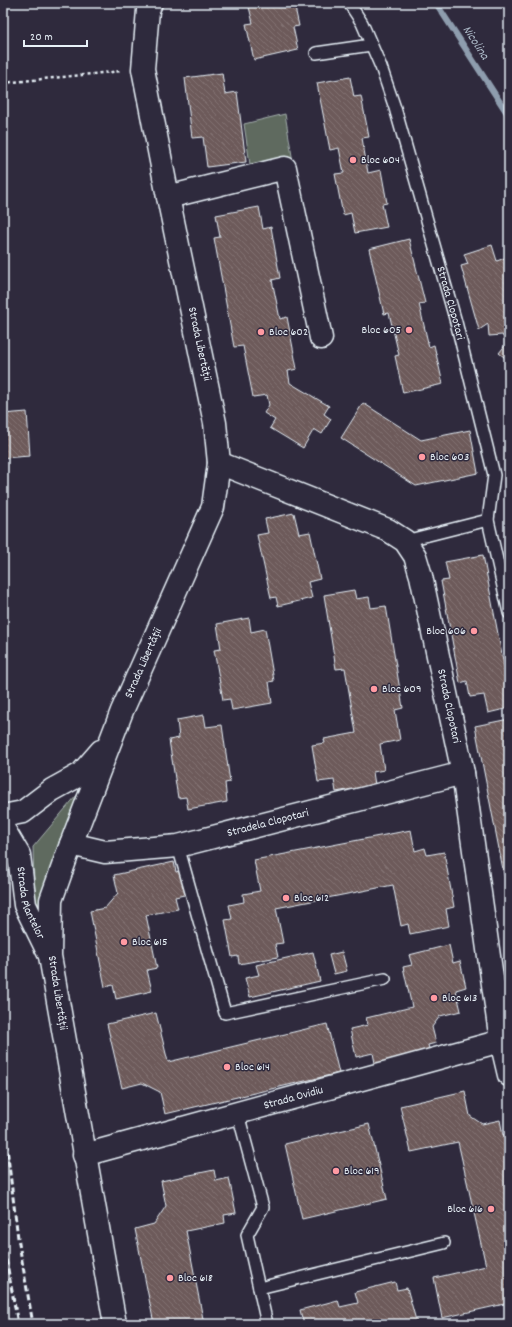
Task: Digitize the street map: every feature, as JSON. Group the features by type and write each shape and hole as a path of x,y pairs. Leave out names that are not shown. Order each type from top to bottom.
{"street":[{"name":"Strada Libertății","path":"115,1324 50,956 51,900 111,739 138,673 213,507 219,463 215,423 143,69 148,5"},
{"path":"168,197 285,168 321,338"},
{"name":"Strada Clopotari","path":"219,463 388,530 405,541 415,556 421,576 463,772 502,1041 509,1075"},
{"path":"3,816 23,812 52,790 81,774 111,739"},
{"name":"Stradela Clopotari","path":"71,844 104,852 178,846 463,772"},
{"name":"Strada Plantelor","path":"3,828 19,855 25,905 50,956"},
{"name":"Strada Ovidiu","path":"84,1155 502,1041"}],"lane":[{"name":"Strada Clopotari","path":"350,3 362,23 381,67 395,108 456,322 494,475 488,520 509,613"},
{"path":"316,53 371,45"},
{"path":"405,541 488,520"},
{"path":"178,846 226,1013 385,979"},
{"path":"238,1114 263,1207 247,1235 267,1324"},
{"path":"259,1288 444,1243"}],"path":[{"path":"3,83 143,69"}],"green space":[{"path":"285,114 293,162 251,171 244,124"},
{"path":"82,789 42,928 35,917 33,847"}],"building":[{"path":"248,3 294,3 299,26 293,27 298,50 254,60 246,24 253,23"},
{"path":"222,73 225,94 237,92 246,162 207,167 203,137 192,138 185,78"},
{"name":"Bloc 604","path":"350,77 354,97 361,96 369,137 362,138 368,173 381,170 387,203 382,204 387,227 355,233 351,213 343,215 335,174 344,173 339,148 330,150 317,83"},
{"name":"Bloc 602","path":"259,207 263,229 271,227 280,278 272,280 280,319 287,317 297,369 288,371 290,383 329,406 324,414 331,419 322,434 314,429 303,448 270,428 275,420 264,413 269,405 267,395 253,397 243,346 234,347 214,238 220,237 216,215"},
{"name":"Bloc 605","path":"409,239 425,303 419,304 429,347 434,345 443,384 403,393 395,356 399,355 389,313 384,314 369,249"},
{"path":"492,245 497,261 507,257 509,263 509,361 499,353 507,343 502,335 489,336 488,324 479,330 461,266 468,264 464,254"},
{"name":"Bloc 603","path":"363,403 421,440 470,430 478,473 416,486 341,438"},
{"path":"27,412 30,456 3,458 3,414"},
{"path":"294,513 299,534 310,532 320,579 308,582 312,598 278,606 276,597 271,598 257,535 268,533 265,519"},
{"name":"Bloc 606","path":"483,555 509,692 509,708 488,713 484,695 470,697 467,681 460,683 441,581 449,580 445,562"},
{"name":"Bloc 609","path":"354,590 356,599 369,597 371,608 386,606 403,708 395,710 400,740 380,744 384,770 373,772 375,785 336,792 334,780 318,782 312,745 325,743 324,739 356,733 345,668 336,669 324,595"},
{"path":"249,618 251,632 265,629 274,681 269,682 272,703 232,710 230,699 223,700 214,650 221,649 217,624"},
{"path":"204,715 206,727 222,725 230,782 225,783 227,802 188,809 186,797 178,798 169,740 179,738 177,720"},
{"path":"509,719 509,900 475,726"},
{"name":"Bloc 612","path":"411,830 415,851 425,848 427,855 444,852 454,907 446,909 449,926 410,934 408,924 401,926 393,885 276,908 283,943 275,944 278,957 239,964 238,956 232,957 225,920 232,919 229,905 244,902 243,894 260,891 254,860"},
{"name":"Bloc 615","path":"174,862 176,872 184,870 189,894 175,897 178,909 146,915 157,968 147,970 152,991 116,999 113,985 105,987 90,911 105,908 118,893 114,875"},
{"name":"Bloc 613","path":"449,945 453,963 460,961 466,987 456,990 461,1011 440,1016 432,1027 436,1043 428,1045 431,1056 376,1068 373,1053 356,1057 350,1029 368,1025 366,1018 412,1007 403,967 412,965 409,955"},
{"path":"313,952 320,981 250,997 245,978 259,975 256,965"},
{"path":"342,952 347,971 334,974 329,955"},
{"name":"Bloc 614","path":"156,1013 168,1062 327,1024 339,1073 165,1114 160,1092 142,1083 122,1088 107,1024"},
{"name":"Bloc 616","path":"465,1091 470,1116 482,1124 500,1120 503,1135 509,1134 509,1303 442,1318 434,1278 486,1266 458,1142 411,1152 400,1106"},
{"name":"Bloc 619","path":"369,1124 387,1199 302,1219 285,1144"},
{"name":"Bloc 618","path":"214,1170 216,1181 229,1178 236,1213 224,1215 225,1223 186,1231 204,1324 154,1324 135,1229 154,1224 166,1206 161,1181"},
{"path":"395,1282 397,1290 407,1288 417,1324 295,1324 303,1322 300,1310 338,1300 340,1307 358,1303 355,1292"}],"waterway":[{"name":"Nicolina","path":"436,3 509,116"}],"railway":[{"path":"3,1116 18,1238 33,1324"},
{"path":"3,1242 18,1324"}],"place":[{"name":"Bloc 604","path":"353,160"},
{"name":"Bloc 605","path":"409,330"},
{"name":"Bloc 602","path":"261,332"},
{"name":"Bloc 603","path":"422,457"},
{"name":"Bloc 606","path":"474,631"},
{"name":"Bloc 609","path":"374,689"},
{"name":"Bloc 612","path":"286,898"},
{"name":"Bloc 615","path":"124,942"},
{"name":"Bloc 613","path":"434,998"},
{"name":"Bloc 614","path":"227,1067"},
{"name":"Bloc 619","path":"336,1171"},
{"name":"Bloc 616","path":"491,1209"},
{"name":"Bloc 618","path":"170,1278"}]}
